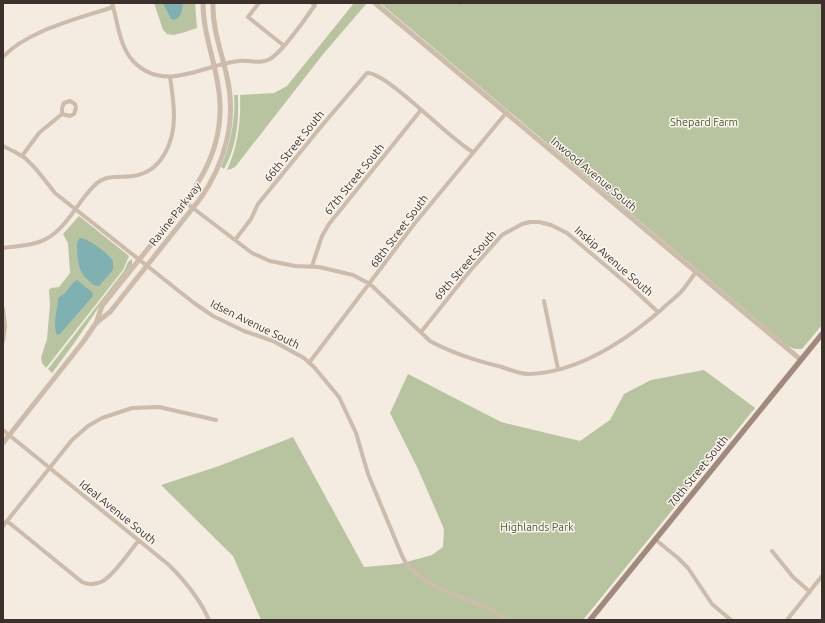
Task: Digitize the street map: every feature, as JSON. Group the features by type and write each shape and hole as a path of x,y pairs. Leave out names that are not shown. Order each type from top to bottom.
{"main road":[{"name":"70th Street South","path":"590,620 822,334"}],"street":[{"name":"Ravine Parkway","path":"96,323 102,306 185,202 205,173 213,153 217,138 220,103 215,66 205,30 203,3"},
{"name":"Ravine Parkway","path":"3,443 96,323 110,312 193,208 206,191 214,176 223,156 231,107 229,85 215,27 213,3"},
{"path":"259,3 248,17 283,45"},
{"path":"3,57 15,46 37,33 112,5 123,44 132,60 141,68 150,73 170,77 180,76 239,60 256,62 263,61 274,56 315,5 312,3"},
{"name":"Inwood Avenue South","path":"375,3 801,360"},
{"name":"66th Street South","path":"235,240 251,219 258,204 367,73 376,75 392,85 421,110"},
{"path":"3,248 32,244 47,239 59,229 94,186 100,181 113,176 130,177 140,175 160,161 168,146 174,124 174,106 170,77"},
{"path":"421,110 473,152"},
{"name":"67th Street South","path":"312,266 322,236 330,224 421,110"},
{"name":"68th Street South","path":"309,363 415,223 506,113"},
{"path":"22,156 39,133 62,114"},
{"name":"Idsen Avenue South","path":"3,146 22,156 36,169 52,190 139,260 213,316 244,331 273,341 304,358 314,367 339,397 349,415 368,474 403,558 411,570 433,586 488,607 507,620"},
{"path":"185,202 252,254 270,261 295,266 312,266 353,275 370,284 430,341 462,355 515,372 528,374 558,369 576,364 597,355 645,324 681,292 696,272"},
{"name":"Inskip Avenue South","path":"532,222 551,225 567,233 658,312"},
{"name":"69th Street South","path":"421,332 469,272 502,235 522,224 532,222"},
{"path":"544,300 558,369"},
{"path":"3,308 5,326 3,341"},
{"path":"3,526 72,440 88,426 102,418 132,408 159,407 216,420"},
{"name":"Ideal Avenue South","path":"3,430 169,565 200,602 209,620"},
{"path":"7,521 82,582 88,584 104,581 139,540"},
{"path":"656,540 688,568 712,604 731,620"},
{"path":"772,551 793,577 810,592"},
{"path":"788,620 822,576"}],"green space":[{"path":"154,3 195,3 197,28 173,35 167,34 163,30"},
{"path":"354,3 367,3 324,53 235,167 227,170 234,152 238,133 240,95 274,93 287,86"},
{"name":"Shepard Farm","path":"380,3 822,3 822,325 802,349 795,349 788,346"},
{"path":"234,95 238,95 236,135 231,153 224,169 221,167 232,132"},
{"path":"79,216 129,256 123,270 46,368 42,363 41,358 47,339 50,305 49,290 51,288 59,287 70,273 68,243 63,234"},
{"path":"132,259 132,265 103,301 52,373 48,369 124,271 128,262"},
{"name":"Highlands Park","path":"704,370 755,408 583,620 261,620 233,556 161,485 219,466 293,437 364,567 399,564 432,555 443,547 444,529 418,469 390,413 408,374 501,422 580,441 610,420 624,394 651,380"}],"water":[{"path":"163,3 183,3 181,13 177,19 171,19"},
{"path":"80,238 98,247 113,261 113,270 99,286 94,285 89,281 84,276 80,268 77,242"},
{"path":"77,280 92,292 93,296 60,334 57,335 55,322 58,298"}]}
